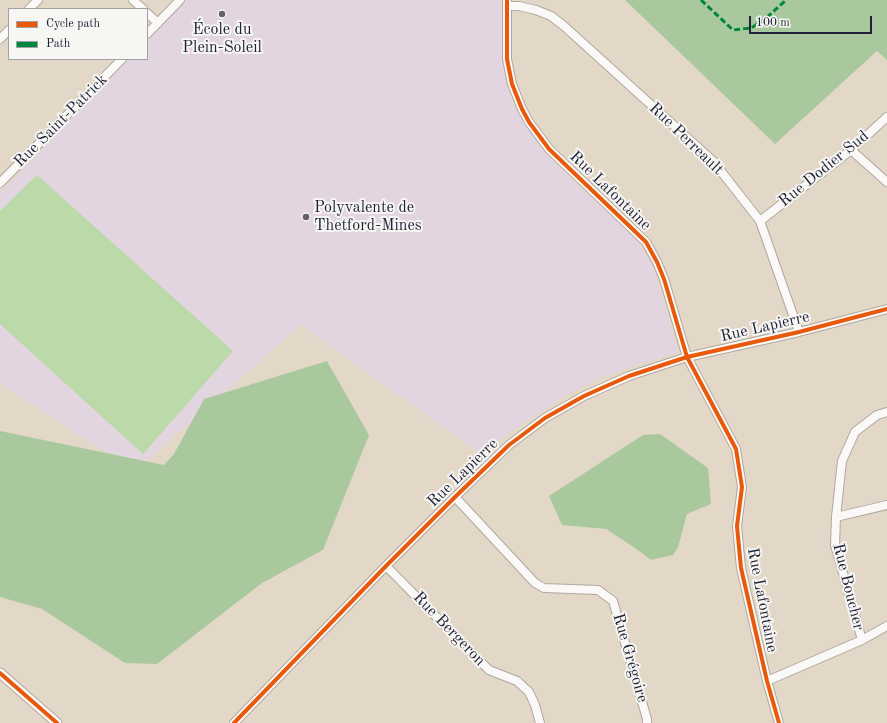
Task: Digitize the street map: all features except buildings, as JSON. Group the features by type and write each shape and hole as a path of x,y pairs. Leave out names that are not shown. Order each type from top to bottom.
{"street":[{"path":"30,8 38,0"},
{"path":"133,0 142,8"},
{"path":"148,33 180,0"},
{"name":"Rue Perreault","path":"507,3 536,10 551,16 564,26 712,161 760,221 799,332"},
{"name":"Rue Lafontaine","path":"507,3 508,59 512,84 522,109 529,122 549,149 646,242 664,279 687,357 736,449 742,487 737,526 740,568 767,681 779,723"},
{"path":"148,14 158,23"},
{"path":"0,39 8,31"},
{"name":"Rue Saint-Patrick","path":"0,183 121,60"},
{"name":"Rue Dodier Sud","path":"760,221 851,150 887,117"},
{"path":"851,150 887,182"},
{"name":"Rue Lapierre","path":"234,723 455,496 509,445 545,418 584,396 629,376 687,357 799,332 887,309"},
{"name":"Rue Boucher","path":"862,640 835,544 836,517 842,461 855,432 877,415 887,412"},
{"name":"Rue Grégoire","path":"455,496 535,583 544,588 598,590 613,601 647,723"},
{"path":"836,517 887,505"},
{"name":"Rue Bergeron","path":"386,566 489,670 517,681 529,692 535,704 540,723"},
{"path":"767,681 862,640 887,626"},
{"path":"0,673 57,723"}],"shaded area":[{"name":"Polyvalente de Thetford-Mines","path":"185,0 501,0 505,82 519,116 552,160 638,241 653,267 679,352 624,369 593,381 558,400 523,423 482,455 301,325 135,471 0,384 0,193 128,60 148,60 148,39"}],"green space":[{"path":"625,0 887,0 887,60 877,51 775,144"},
{"path":"37,175 233,351 143,454 0,324 0,211"},
{"path":"327,361 369,435 323,550 262,583 157,664 125,663 42,609 0,597 0,431 164,465 174,454 204,399"},
{"path":"660,434 708,468 711,504 687,514 678,547 673,555 651,560 606,529 562,525 549,496 643,435"}],"marked path":[{"path":"701,0 733,30 751,28 764,20 786,0"}],"cycle path":[{"path":"507,0 507,59 512,84 522,109 529,122 549,149 646,242 664,279 687,357 736,449 742,487 737,526 741,568 767,681 779,723"},
{"path":"234,723 455,497 509,445 545,418 584,396 629,376 687,357 799,332 887,309"},
{"path":"0,673 57,723"}],"place":[{"name":"École du Plein-Soleil","path":"222,14"},
{"name":"Polyvalente de Thetford-Mines","path":"306,217"}]}
